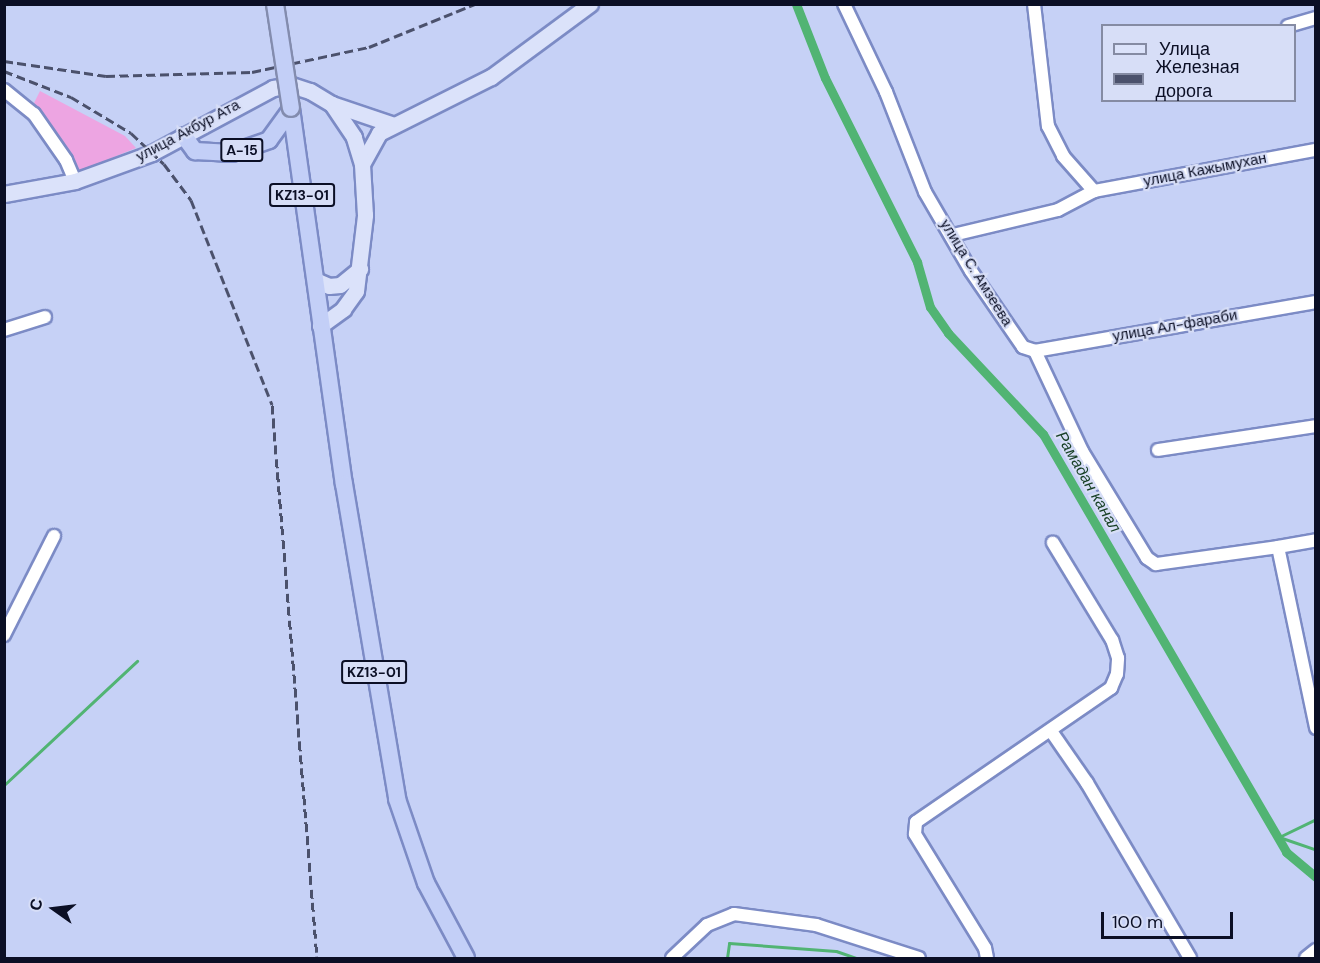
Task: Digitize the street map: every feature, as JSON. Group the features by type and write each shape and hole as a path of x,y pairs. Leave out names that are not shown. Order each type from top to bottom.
{"highway":[{"name":"KZ13-01","path":"275,4 320,326 397,799 426,883 466,958"},
{"name":"A-15","path":"184,136 195,151 232,153 269,140 291,109"}],"main road":[{"path":"362,164 379,133 426,112 491,77 590,4"},
{"name":"улица Акбур Ата","path":"4,194 75,181 152,153 273,88 291,85 332,104 394,125"},
{"path":"320,326 352,300 360,269 365,215 362,164 354,137 332,104"},
{"path":"315,280 329,286 340,285 360,269"}],"street":[{"path":"1034,4 1048,126 1064,156 1094,191"},
{"name":"улица С. Амзеева","path":"846,6 886,92 925,192 953,235 971,271 1023,347 1035,351 1082,451 1147,558 1156,564 1278,547"},
{"path":"1295,24 1316,18"},
{"path":"4,90 34,114 66,160 75,181"},
{"name":"улица Кажымухан","path":"953,235 1058,210 1094,191 1316,150"},
{"name":"улица Ал-фараби","path":"1035,351 1316,302"},
{"path":"4,330 45,317"},
{"path":"1158,450 1316,426"},
{"path":"4,635 54,536"},
{"path":"1316,540 1278,547 1316,728"},
{"path":"987,958 985,948 915,834 916,822 1111,688 1118,658 1112,640 1053,543"},
{"path":"1051,731 1088,783 1190,958"},
{"path":"672,958 707,926 734,914 816,925 919,958"},
{"path":"1306,958 1316,950"}],"shaded area":[{"path":"40,91 125,136 136,148 80,171 34,103"}],"waterway":[{"name":"Рамадан канал","path":"796,4 825,78 917,262 930,307 948,333 1043,434 1286,852 1316,877"},
{"path":"4,785 137,661"},
{"path":"1279,837 1316,819"},
{"path":"1279,837 1316,850"},
{"path":"727,958 729,943 836,951 856,958"}],"railway":[{"path":"4,61 106,76 252,72 369,47 475,4"},
{"path":"4,71 71,97 131,133 164,164 191,200 272,405 317,958"}]}
